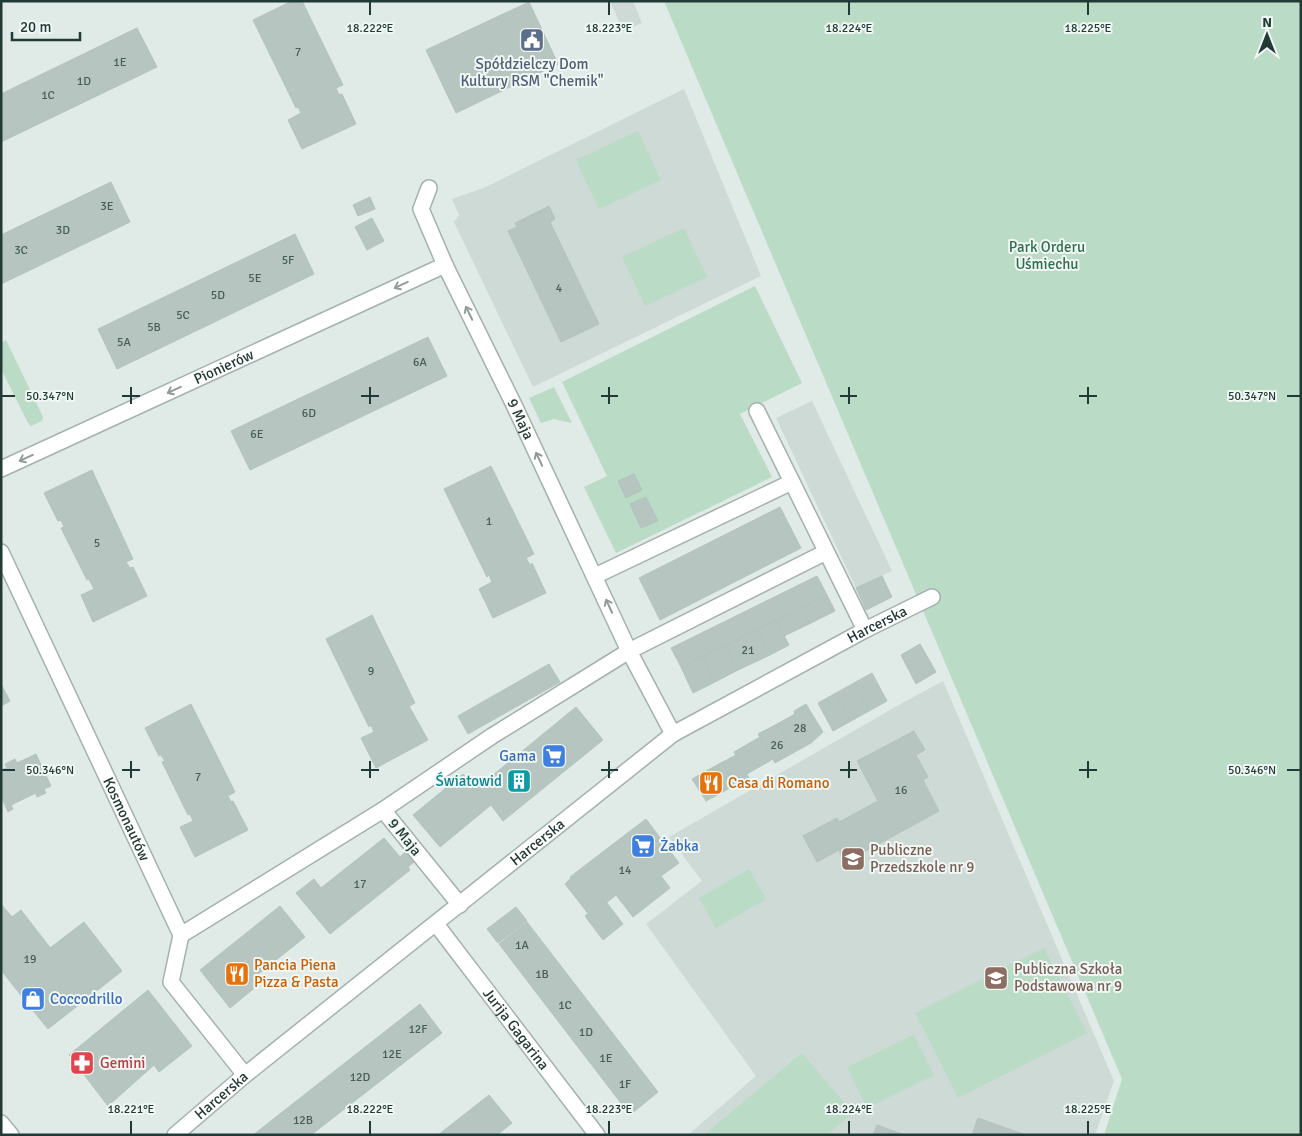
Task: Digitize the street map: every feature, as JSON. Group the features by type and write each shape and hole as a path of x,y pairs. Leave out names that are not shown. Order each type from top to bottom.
{"street":[{"name":"9 Maja","path":"429,188 421,210 445,265 595,576 629,651 673,734"},
{"name":"Pionierów","path":"1,469 445,265"},
{"path":"757,411 865,630"},
{"path":"595,576 792,482"},
{"name":"Kosmonautów","path":"1,552 182,935"},
{"path":"629,651 826,552"},
{"name":"Harcerska","path":"175,1135 245,1075 673,734 865,630 932,597"},
{"name":"9 Maja","path":"460,905 383,810 492,736 629,651"},
{"path":"245,1075 172,982 182,935 383,810"},
{"name":"Jurija Gagarina","path":"436,924 597,1135"},
{"path":"1,1123 10,1135"}],"shaded area":[{"path":"610,1 633,1 642,23 623,31"},
{"path":"684,89 761,276 533,387 454,222 459,215 452,199 486,187"},
{"path":"812,401 892,571 856,588 776,418"},
{"name":"Publiczne Przedszkole nr 9","path":"943,681 1114,1081 1095,1135 688,1135 756,1076 646,924 702,881 669,837"}],"green space":[{"name":"Park Orderu Uśmiechu","path":"664,1 1301,1 1301,1135 1104,1135 1122,1079"},
{"path":"638,131 661,180 599,209 576,160"},
{"path":"684,228 707,277 645,306 622,257"},
{"path":"755,286 802,383 740,414 772,477 616,553 584,487 607,476 562,382"},
{"path":"6,340 43,417 42,421 31,426 1,369 1,343"},
{"path":"554,387 572,423 554,419 541,423 529,398"},
{"path":"749,869 766,899 716,928 699,898"},
{"path":"1044,948 1087,1033 958,1098 915,1013"},
{"path":"914,1035 934,1075 867,1108 847,1067"},
{"path":"802,1053 853,1113 827,1135 704,1135"}],"building":[{"path":"292,1 302,1 343,85 336,88 339,95 342,94 356,124 302,149 288,120 301,113 298,107 296,108 253,20"},
{"path":"529,2 558,64 456,113 426,50"},
{"path":"137,28 157,67 1,142 1,94"},
{"path":"111,182 130,222 1,284 1,235"},
{"path":"370,197 375,209 358,216 353,205"},
{"path":"549,206 555,219 550,222 599,324 561,342 508,231 517,227 515,223"},
{"path":"372,218 384,241 367,250 355,227"},
{"path":"295,234 314,274 117,369 98,329"},
{"path":"428,337 447,376 250,470 231,431"},
{"path":"491,466 534,554 526,558 530,565 532,563 546,593 493,618 479,589 492,582 489,575 487,577 444,489"},
{"path":"92,470 133,559 126,562 130,568 133,567 147,596 93,622 81,595 94,589 89,579 87,580 61,528 64,527 61,520 58,521 44,493"},
{"path":"634,474 642,490 626,498 618,481"},
{"path":"646,497 658,521 641,528 630,504"},
{"path":"780,507 801,548 660,620 639,578"},
{"path":"817,576 827,595 681,667 671,648"},
{"path":"882,576 892,597 866,610 856,588"},
{"path":"827,595 835,611 809,624 801,608"},
{"path":"801,608 809,624 784,636 776,620"},
{"path":"372,615 415,703 409,706 428,740 376,768 361,738 374,732 371,725 369,727 326,639"},
{"path":"776,620 789,645 770,655 757,629"},
{"path":"757,629 770,655 738,670 726,645"},
{"path":"920,644 936,672 916,684 901,655"},
{"path":"726,645 738,670 715,682 702,656"},
{"path":"702,656 715,682 693,693 681,667"},
{"path":"549,664 560,682 468,734 458,716"},
{"path":"872,673 887,701 869,711 854,683"},
{"path":"854,683 869,711 851,721 836,693"},
{"path":"1,684 10,701 1,706"},
{"path":"836,693 851,721 833,731 818,703"},
{"path":"191,704 235,792 228,796 231,802 233,801 248,830 195,857 180,827 193,821 190,814 188,815 162,762 165,761 161,755 159,756 145,728"},
{"path":"806,704 823,732 811,743 793,753 777,724 795,714 794,711"},
{"name":"Światowid","path":"576,707 603,740 503,821 491,805 440,847 413,815 463,774 476,789"},
{"path":"777,724 793,753 775,763 758,734"},
{"path":"914,731 925,750 916,755 928,777 923,780 939,811 844,863 839,850 817,862 803,836 837,818 839,822 878,801 857,761"},
{"path":"760,737 773,759 747,774 734,752"},
{"path":"36,754 51,786 44,789 46,793 37,797 36,793 11,805 13,809 8,812 1,796 1,770 7,768 5,764 15,759 17,763"},
{"path":"736,755 749,778 730,788 717,765"},
{"path":"717,765 730,788 706,801 692,779"},
{"path":"646,819 679,863 661,876 670,888 633,917 616,895 590,916 565,884 570,877"},
{"path":"384,838 400,857 405,852 414,862 408,867 410,870 330,934 296,893 314,879 321,888"},
{"path":"607,903 623,924 603,940 585,916 588,914 590,916"},
{"path":"1,904 12,917 21,910 72,976 31,1008 1,970"},
{"path":"280,906 305,937 257,975 263,981 230,1008 200,970"},
{"path":"516,907 527,921 498,943 487,929"},
{"path":"84,922 122,971 48,1029 31,1008 72,976 50,948"},
{"path":"527,922 658,1092 630,1115 499,944"},
{"path":"148,990 192,1046 159,1072 154,1065 108,1106 69,1055"},
{"path":"420,1004 442,1033 311,1135 253,1135"},
{"path":"489,1095 512,1123 497,1135 438,1135"},
{"path":"978,1118 1026,1135 972,1135"},
{"path":"877,1125 905,1135 873,1135"}],"place":[{"name":"Spółdzielczy Dom Kultury RSM \"Chemik\"","path":"532,40"},
{"name":"Gama","path":"554,756"},
{"name":"Światowid","path":"519,781"},
{"name":"Casa di Romano","path":"711,783"},
{"name":"Żabka","path":"643,846"},
{"name":"Publiczne Przedszkole nr 9","path":"853,859"},
{"name":"Pancia Piena Pizza & Pasta","path":"237,974"},
{"name":"Publiczna Szkoła Podstawowa nr 9","path":"996,978"},
{"name":"Coccodrillo","path":"33,999"},
{"name":"Gemini","path":"82,1063"}]}
